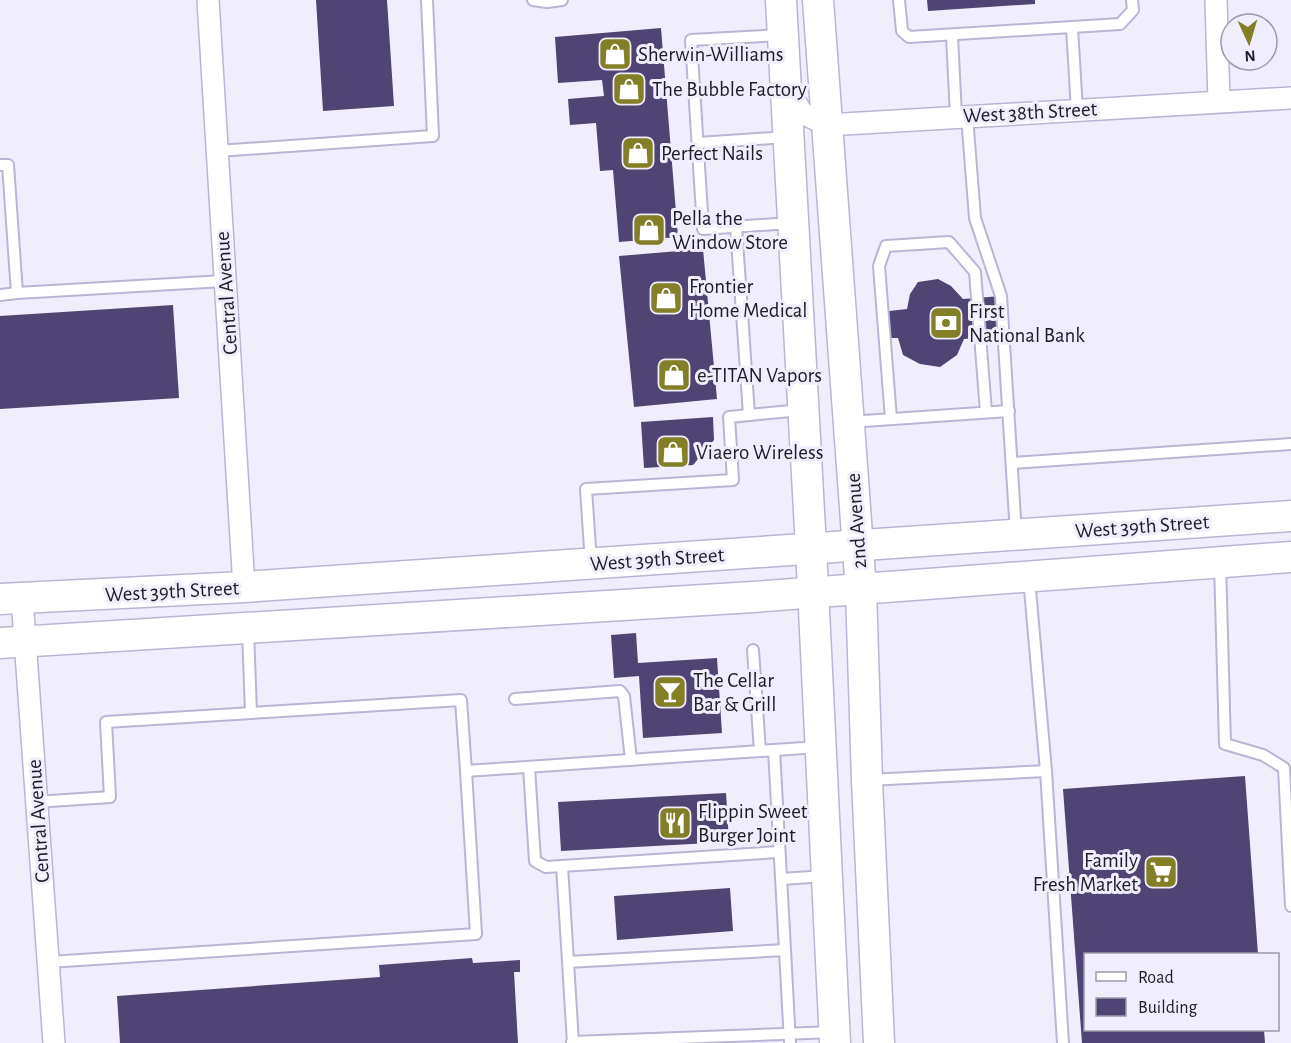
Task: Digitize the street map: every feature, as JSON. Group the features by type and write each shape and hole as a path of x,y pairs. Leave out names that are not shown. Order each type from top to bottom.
{"main road":[{"path":"781,0 814,593 835,1037"},
{"name":"2nd Avenue","path":"818,0 861,590 879,1043"},
{"name":"West 39th Street","path":"11,599 244,587 1291,516"},
{"name":"West 39th Street","path":"13,642 861,590 1291,557"}],"street":[{"name":"Central Avenue","path":"208,0 244,587"},
{"path":"1216,0 1219,101"},
{"path":"786,87 802,113 826,125"},
{"name":"West 38th Street","path":"826,125 1291,98"},
{"name":"Central Avenue","path":"11,599 13,642 36,802 54,1043"}],"lane":[{"path":"217,151 433,136 427,0"},
{"path":"533,0 547,2 562,0"},
{"path":"899,0 902,31 909,37 1120,24 1133,10 1132,0"},
{"path":"1072,28 1077,110"},
{"path":"783,35 691,40 703,229 794,222"},
{"path":"952,36 975,218 1001,296 1016,534"},
{"path":"698,143 789,137"},
{"path":"0,165 8,165 17,293"},
{"path":"736,226 749,415"},
{"path":"891,419 879,266 886,246 949,242 975,272 987,412"},
{"path":"0,295 224,281"},
{"path":"591,563 586,489 733,480 729,417 804,410"},
{"path":"849,422 1009,411"},
{"path":"1012,463 1291,444"},
{"path":"1220,563 1226,744 1263,754 1284,768 1291,906"},
{"path":"1029,578 1046,771 1063,1043"},
{"path":"248,628 251,713"},
{"path":"753,650 760,751"},
{"path":"515,699 620,691 624,696 631,760"},
{"path":"36,802 110,797 106,722 461,700 476,934 49,962"},
{"path":"466,771 820,747"},
{"path":"774,750 790,1038"},
{"path":"529,767 535,861 546,867 780,852"},
{"path":"867,780 1046,771"},
{"path":"562,866 572,1042 835,1037"},
{"path":"781,879 826,876"},
{"path":"568,962 785,950"}],"building":[{"path":"316,0 387,0 394,106 323,111"},
{"path":"927,0 1035,0 1035,4 928,11"},
{"path":"661,28 678,237 619,242 613,170 600,171 596,123 570,125 568,99 604,96 602,80 558,83 555,37"},
{"path":"703,249 717,399 634,407 619,256"},
{"name":"First National Bank","path":"938,279 951,286 963,299 1001,296 1004,336 964,339 957,355 940,367 920,364 903,355 898,338 889,338 889,311 907,309 910,294 918,282"},
{"path":"173,305 179,398 0,409 0,316"},
{"name":"Viaero Wireless","path":"713,417 714,440 693,465 644,468 641,422"},
{"path":"636,633 638,663 717,658 722,733 643,738 639,676 614,678 611,635"},
{"name":"Family Fresh Market","path":"1245,776 1258,953 1084,953 1084,1031 1264,1031 1265,1043 1082,1043 1063,789"},
{"path":"726,793 729,842 561,851 558,802"},
{"path":"730,888 733,931 617,940 614,896"},
{"path":"472,958 473,963 520,960 520,972 514,972 518,1043 120,1043 117,996 380,977 379,965"}],"place":[{"name":"Sherwin-Williams","path":"615,54"},
{"name":"The Bubble Factory","path":"629,89"},
{"name":"Perfect Nails","path":"638,153"},
{"name":"Pella the Window Store","path":"649,230"},
{"name":"Frontier Home Medical","path":"666,298"},
{"name":"First National Bank","path":"946,323"},
{"name":"e-TITAN Vapors","path":"674,375"},
{"name":"Viaero Wireless","path":"673,452"},
{"name":"The Cellar Bar & Grill","path":"670,692"},
{"name":"Flippin Sweet Burger Joint","path":"675,823"},
{"name":"Family Fresh Market","path":"1161,872"}]}
